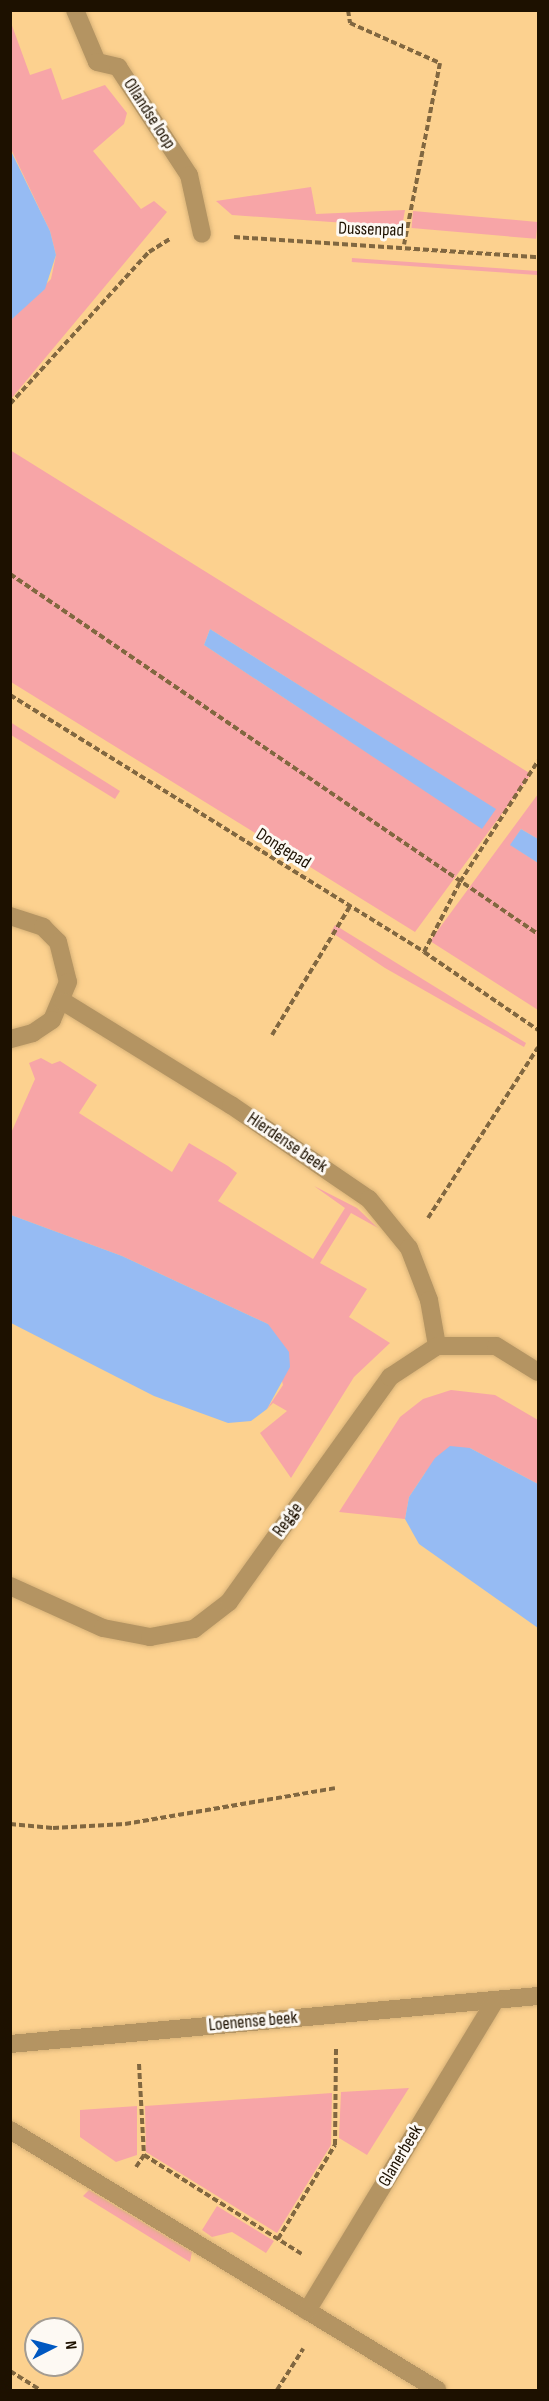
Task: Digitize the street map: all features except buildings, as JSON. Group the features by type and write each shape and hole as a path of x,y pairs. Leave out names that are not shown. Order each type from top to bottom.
{"street":[{"name":"Ollandse loop","path":"75,10 97,62 118,67 189,175 202,234"},
{"path":"10,916 43,927 58,942 68,982 64,1002 33,1033 10,1039"},
{"name":"Hierdense beek","path":"64,1002 231,1105 369,1199 409,1248 429,1300 437,1346"},
{"path":"437,1346 496,1346 538,1372"},
{"name":"Regge","path":"10,1586 103,1628 150,1637 194,1629 229,1602 390,1377 437,1346"},
{"name":"Loenense beek","path":"10,2044 538,1996"},
{"name":"Glanerbeek","path":"314,2315 331,2271 495,2001"},
{"path":"10,2130 437,2391"}],"path":[{"path":"348,10 350,23 440,63 404,244"},
{"name":"Dussenpad","path":"10,404 150,252 168,239 202,234 404,244 538,257"},
{"path":"10,574 538,934"},
{"name":"Dongepad","path":"10,695 424,952 538,1030"},
{"path":"424,952 460,882 538,761"},
{"path":"272,1035 350,906"},
{"path":"409,1248 538,1047"},
{"path":"10,1824 53,1828 125,1824 335,1788"},
{"path":"278,2239 335,2145 333,2015"},
{"path":"135,2033 144,2155 331,2271"},
{"path":"277,2391 314,2315"},
{"path":"10,2371 41,2391"}],"shaded area":[{"path":"10,20 30,75 51,68 62,100 105,85 127,113 124,124 93,151 141,209 154,201 167,212 11,399 11,320 51,279 56,255 50,231 11,149"},
{"path":"311,187 316,214 405,210 402,227 232,215 216,201"},
{"path":"413,211 538,222 536,239 412,228"},
{"path":"352,258 538,271 537,275 352,262"},
{"path":"10,450 531,774 415,932 11,682","holes":["210,629 495,809 482,828 204,645"]},
{"path":"10,722 120,791 115,799 11,735"},
{"path":"538,794 538,839 521,829 511,845 538,863 538,1010 430,941"},
{"path":"335,925 526,1043 524,1047 385,968 331,932"},
{"path":"41,1058 52,1064 60,1061 97,1085 79,1113 172,1172 189,1143 228,1166 237,1173 218,1201 313,1259 345,1208 314,1186 357,1208 378,1228 351,1213 320,1263 367,1289 349,1317 390,1343 354,1377 291,1478 260,1433 287,1411 273,1403 267,1409 283,1385 268,1324 122,1256 11,1215 11,1133 35,1079 29,1063"},
{"path":"451,1390 495,1395 538,1420 538,1484 470,1448 425,1473 409,1497 405,1519 339,1512 400,1417 423,1399"},
{"path":"409,2088 367,2155 339,2138 341,2092"},
{"path":"332,2093 331,2145 277,2233 146,2152 145,2106"},
{"path":"137,2106 137,2155 116,2162 80,2137 80,2110"},
{"path":"89,2190 192,2252 190,2262 83,2196"},
{"path":"217,2206 274,2241 266,2253 232,2232 212,2237 202,2230"}],"water":[{"path":"10,149 50,231 56,255 45,289 11,320"},
{"path":"210,629 496,809 482,829 204,645"},
{"path":"521,829 538,839 538,863 510,845"},
{"path":"11,1215 122,1256 268,1324 289,1352 290,1367 267,1409 251,1421 228,1423 154,1396 11,1323"},
{"path":"450,1446 470,1448 538,1484 538,1628 419,1544 405,1519 409,1497 435,1458"}]}
